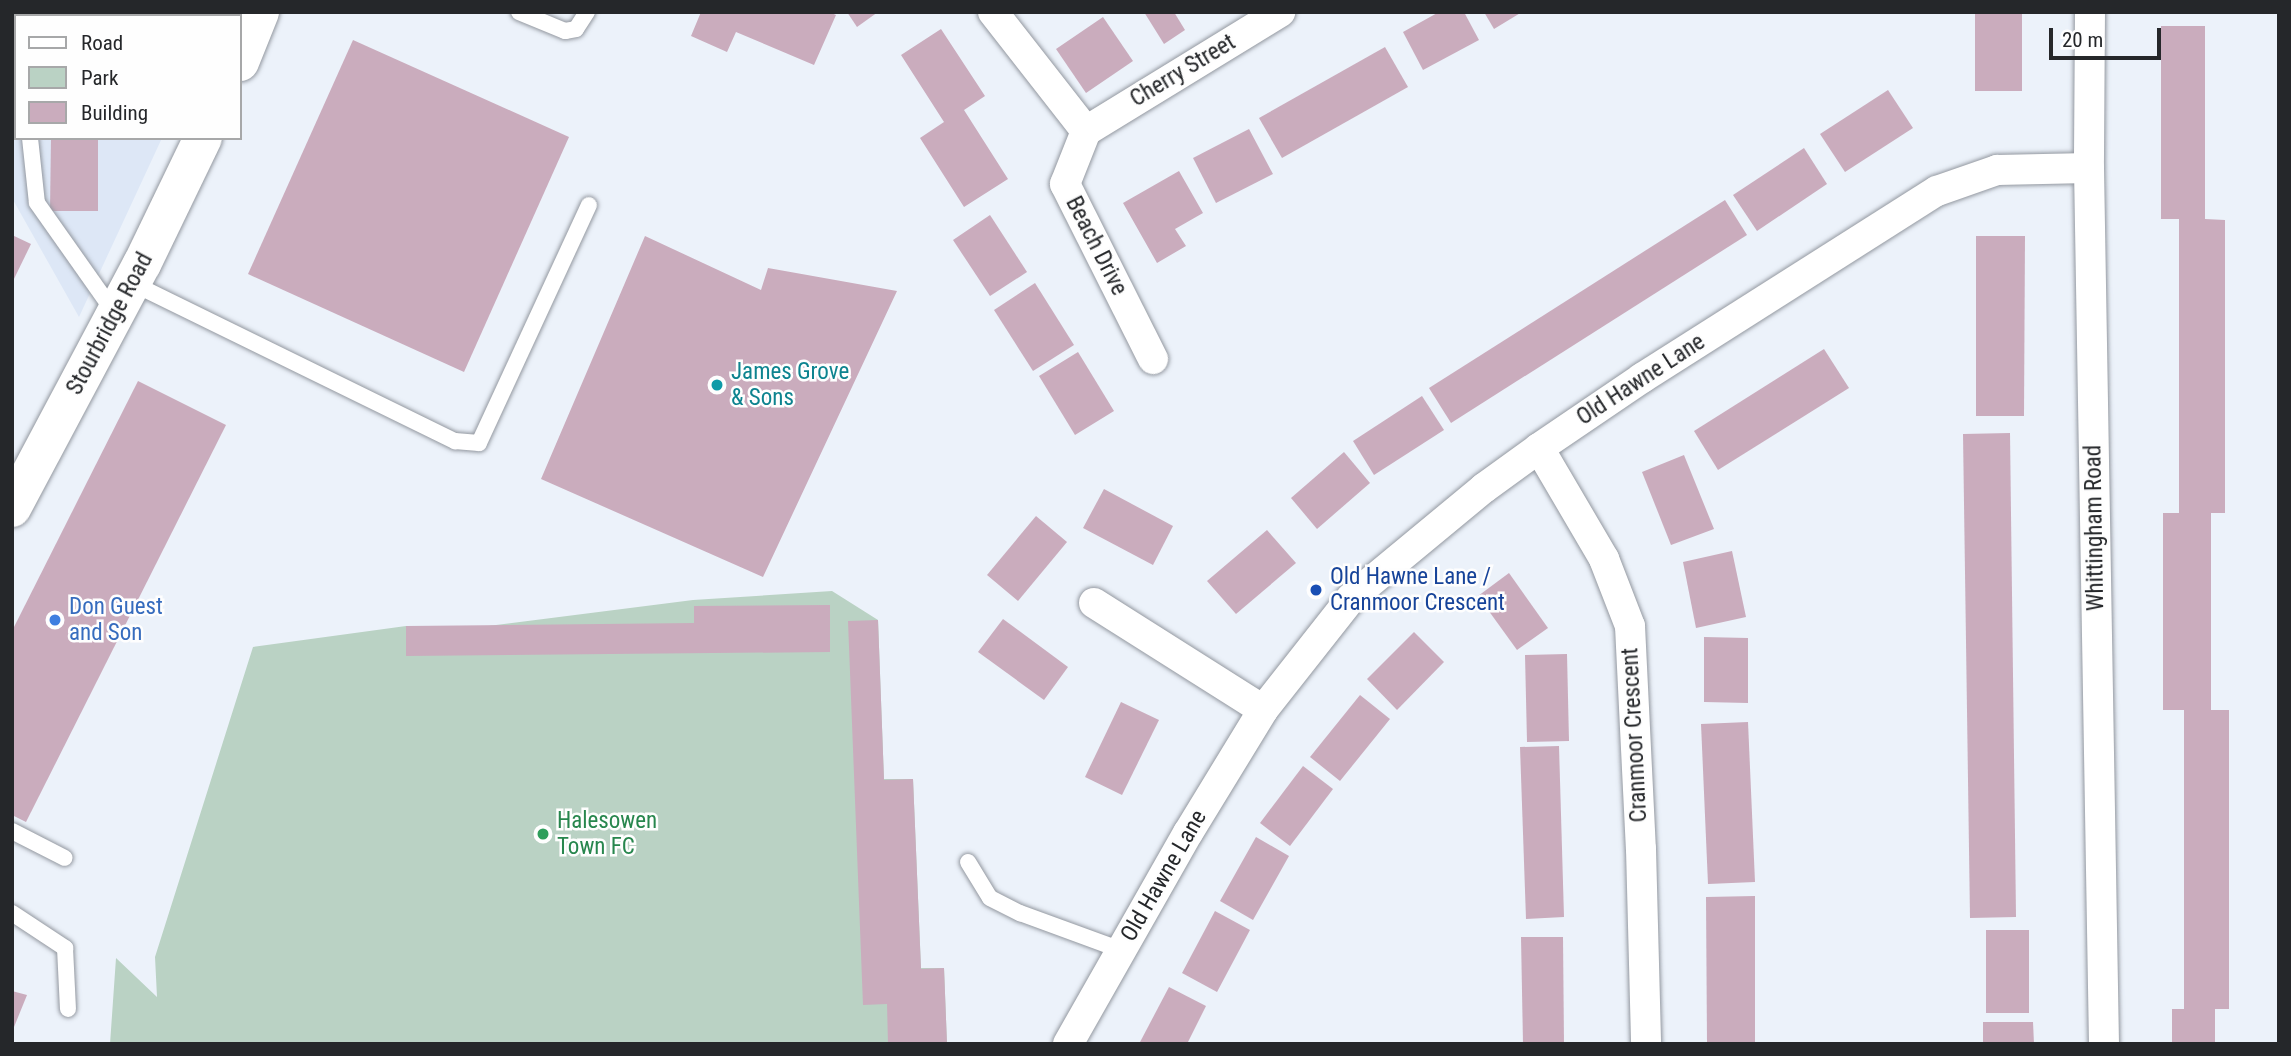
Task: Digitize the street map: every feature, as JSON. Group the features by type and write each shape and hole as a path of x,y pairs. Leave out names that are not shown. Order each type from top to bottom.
{"main road":[{"path":"242,52 260,12"},
{"name":"Stourbridge Road","path":"12,508 124,298 202,140"}],"street":[{"path":"993,12 1086,131"},
{"name":"Cherry Street","path":"1086,131 1280,12"},
{"name":"Whittingham Road","path":"2090,12 2089,167 2104,1044"},
{"name":"Beach Drive","path":"1086,131 1065,184 1153,359"},
{"name":"Old Hawne Lane","path":"1068,1044 1263,710 1351,598 1484,488 1539,448 1642,378 1937,191 1997,170 2089,167"},
{"name":"Cranmoor Crescent","path":"1539,448 1604,559 1630,626 1641,849 1646,1044"},
{"path":"1094,603 1263,710"}],"lane":[{"path":"519,12 565,31 576,29 587,12"},
{"path":"30,140 37,203 124,298 455,441 480,443 589,205"},
{"path":"12,831 65,858"},
{"path":"968,862 990,898 1020,913 1121,950"},
{"path":"12,913 65,948 68,1009"}],"shaded area":[{"path":"12,12 31,14 14,14 14,140 161,140 79,317 12,198"}],"green space":[{"name":"Halesowen Town FC","path":"832,591 878,620 884,779 913,779 921,968 944,968 947,1044 110,1044 116,958 157,997 155,957 253,647 406,626 472,628 693,600"}],"building":[{"path":"701,12 829,12 836,15 814,65 736,32 727,52 691,36"},
{"path":"847,12 878,12 857,27"},
{"path":"1144,12 1174,12 1185,30 1164,44"},
{"path":"1439,12 1464,12 1479,40 1423,70 1403,32"},
{"path":"1484,12 1522,12 1494,29"},
{"path":"1975,12 2022,12 2022,91 1975,91"},
{"path":"1103,17 1133,61 1086,93 1056,49"},
{"path":"2161,26 2205,26 2205,219 2225,220 2225,513 2211,513 2211,710 2229,710 2229,1009 2215,1009 2215,1044 2172,1044 2172,1009 2184,1009 2184,710 2163,710 2163,513 2179,513 2179,219 2161,219"},
{"path":"941,29 985,96 964,110 1008,179 964,207 920,138 944,122 901,55"},
{"path":"353,40 569,137 464,372 248,274"},
{"path":"1385,47 1408,87 1282,158 1259,118"},
{"path":"1888,90 1913,128 1845,172 1820,134"},
{"path":"1249,129 1273,174 1216,203 1193,158"},
{"path":"51,140 98,140 98,211 50,211"},
{"path":"1804,148 1827,184 1757,231 1733,195"},
{"path":"1179,171 1203,213 1175,229 1186,246 1157,263 1123,203"},
{"path":"1725,200 1747,235 1451,423 1429,388"},
{"path":"990,215 1027,272 990,296 953,240"},
{"path":"12,235 31,244 12,283"},
{"name":"James Grove & Sons","path":"645,236 761,290 768,268 897,291 763,577 541,479"},
{"path":"1976,236 2025,236 2024,416 1976,416"},
{"path":"1035,283 1074,345 1033,371 994,310"},
{"path":"1824,349 1849,388 1718,470 1694,431"},
{"path":"1078,352 1114,411 1075,435 1039,376"},
{"path":"138,381 226,425 26,822 12,815 12,631"},
{"path":"1422,396 1444,430 1374,475 1353,441"},
{"path":"2010,433 2016,917 1970,918 1963,434"},
{"path":"1344,452 1370,483 1317,529 1291,498"},
{"path":"1684,455 1714,529 1671,545 1642,472"},
{"path":"1104,489 1173,526 1153,565 1083,528"},
{"path":"1036,516 1067,542 1018,601 987,575"},
{"path":"1267,530 1296,563 1236,614 1207,581"},
{"path":"1732,551 1746,617 1696,628 1683,562"},
{"path":"1509,573 1548,628 1517,650 1478,596"},
{"path":"830,605 830,652 406,656 406,626 694,623 694,606"},
{"path":"1003,619 1068,667 1044,700 978,652"},
{"path":"878,620 884,780 913,779 921,969 944,968 947,1044 888,1044 887,1004 863,1005 848,621"},
{"path":"1414,632 1444,662 1397,710 1367,679"},
{"path":"1704,637 1748,638 1748,703 1704,702"},
{"path":"1567,654 1569,741 1527,742 1525,655"},
{"path":"1360,695 1390,719 1340,781 1310,757"},
{"path":"1121,702 1159,720 1122,795 1085,777"},
{"path":"1748,722 1755,882 1708,884 1701,724"},
{"path":"1559,746 1564,917 1526,919 1520,747"},
{"path":"1303,766 1333,789 1290,846 1260,823"},
{"path":"1256,837 1289,856 1253,920 1220,901"},
{"path":"1755,896 1755,1044 1707,1044 1706,897"},
{"path":"1215,911 1250,930 1217,992 1182,973"},
{"path":"1986,930 2029,930 2029,1013 1986,1013"},
{"path":"1521,937 1563,937 1564,1044 1523,1044"},
{"path":"1169,987 1206,1006 1187,1044 1139,1044"},
{"path":"12,991 27,995 12,1032"},
{"path":"1983,1022 2033,1022 2034,1044 1983,1044"}],"place":[{"name":"James Grove & Sons","path":"717,385"},
{"name":"Old Hawne Lane / Cranmoor Crescent","path":"1316,590"},
{"name":"Don Guest and Son","path":"55,620"},
{"name":"Halesowen Town FC","path":"543,834"}]}
